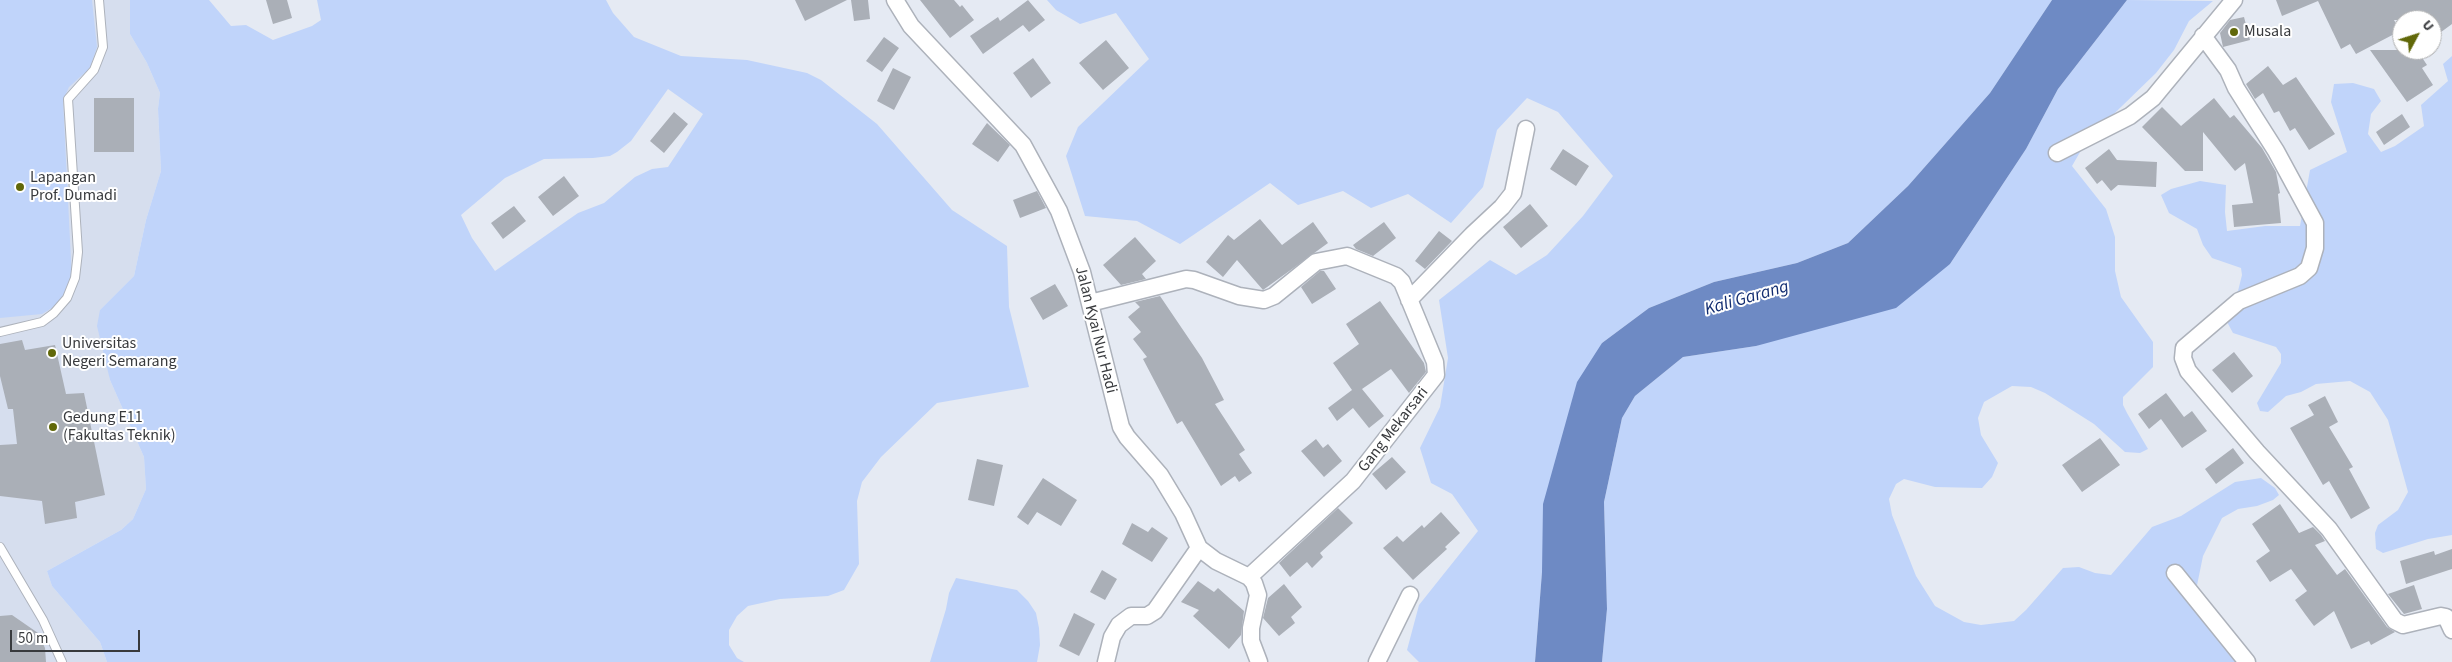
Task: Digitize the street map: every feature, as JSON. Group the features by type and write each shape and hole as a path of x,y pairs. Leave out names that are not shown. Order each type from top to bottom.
{"street":[{"name":"Jalan Kyai Nur Hadi","path":"895,0 911,26 1022,145 1059,212 1082,272 1120,427 1160,475 1183,513 1199,548 1216,562 1249,577"},
{"path":"2058,153 2130,116 2153,98 2234,0"},
{"path":"2203,36 2228,70 2236,88 2276,151 2315,223 2315,248 2309,268 2300,276 2239,301 2184,348 2183,358 2188,371 2257,452 2329,529 2394,621 2402,625 2441,616 2446,617 2452,630"},
{"path":"1409,300 1502,207 1513,193 1526,129"},
{"name":"Gang Mekarsari","path":"1090,303 1186,279 1239,296 1264,300 1274,296 1316,262 1347,256 1396,276 1402,282 1434,362 1436,375 1353,481 1249,577"},
{"path":"1106,662 1112,637 1119,625 1131,616 1147,616 1155,611 1199,548"},
{"path":"2176,573 2247,662"},
{"path":"1249,577 1254,583 1258,595 1251,628 1251,641 1259,662"},
{"path":"1377,662 1410,595"}],"lane":[{"path":"0,332 42,322 54,313 67,298 75,278 78,252 68,99 94,70 103,47 98,0"},
{"path":"0,547 42,620 62,662"}],"shaded area":[{"name":"Universitas Negeri Semarang","path":"0,0 130,0 130,34 147,63 160,93 158,109 161,171 146,220 134,276 100,310 110,380 144,457 146,489 133,519 121,530 47,571 52,586 100,642 107,662 0,662"},
{"path":"0,0 92,0 97,47 90,68 69,87 63,100 72,280 64,295 52,308 42,314 0,318"},
{"path":"130,0 209,0 231,26 246,25 273,40 312,26 321,20 317,0 606,0 613,13 634,37 681,56 747,60 807,73 821,80 877,124 952,210 1007,246 1009,307 1029,387 937,403 881,457 862,482 857,501 859,564 844,590 828,596 780,599 748,606 737,616 729,630 729,645 737,658 744,662 107,662 100,642 52,586 47,571 121,530 133,519 146,489 144,457 110,380 97,326 100,310 134,276 146,220 161,171 158,109 160,93 147,63 130,34","holes":["668,89 703,114 668,167 652,169 635,177 604,203 578,213 495,271 472,238 461,215 505,178 544,159 593,158 610,156 617,152 631,141"]},
{"path":"1047,0 2052,0 1990,93 1908,186 1848,243 1797,263 1714,282 1649,308 1602,343 1542,572 1535,662 1419,662 1407,650 1419,605 1478,531 1452,494 1431,483 1420,448 1440,407 1448,358 1439,300 1490,260 1516,275 1547,255 1583,216 1613,176 1558,112 1527,98 1497,130 1483,187 1451,223 1408,194 1371,208 1343,191 1298,205 1270,183 1180,244 1137,221 1085,216 1066,156 1078,127 1149,59 1116,13 1080,24 1056,10"},
{"path":"2127,0 2213,1 2189,21 2174,50 2156,73 2087,140 2072,166 2106,209 2115,237 2115,271 2121,297 2153,342 2153,367 2123,397 2123,405 2148,449 2140,453 2125,452 2094,424 2045,393 2031,387 2012,386 1984,402 1978,418 1981,435 1998,463 1992,477 1982,488 1935,487 1904,479 1896,484 1889,499 1892,515 1916,576 1935,606 1964,622 1981,625 2014,621 2063,568 2079,567 2095,573 2111,575 2152,527 2181,516 2235,482 2261,478 2275,488 2279,495 2273,500 2257,506 2238,509 2222,518 2203,556 2194,600 2237,662 1602,662 1607,609 1604,502 1622,418 1635,396 1683,357 1756,346 1950,264 2026,149 2058,89"},
{"path":"2452,56 2452,535 2428,539 2383,553 2376,549 2375,533 2378,525 2398,510 2408,492 2388,420 2370,392 2350,381 2316,384 2301,392 2286,396 2268,412 2260,411 2257,403 2281,363 2281,354 2276,347 2233,333 2220,309 2238,291 2242,275 2241,268 2212,258 2203,245 2197,229 2169,213 2161,195 2171,189 2200,181 2226,185 2225,212 2227,231 2265,226 2300,226 2310,170 2347,152 2331,102 2334,84 2353,83 2374,89 2381,101 2371,114 2368,134 2381,152 2395,146 2424,126 2421,105 2448,81 2443,64"},
{"path":"956,578 1017,590 1028,601 1036,613 1039,628 1040,645 1037,662 930,662 949,593"}],"water":[{"name":"Kali Garang","path":"2052,0 2127,0 2058,89 2026,149 1950,264 1896,308 1756,346 1683,357 1635,396 1622,418 1604,502 1607,609 1602,662 1535,662 1542,572 1543,504 1577,382 1602,343 1649,308 1714,282 1797,263 1848,243 1908,186 1990,93"}],"building":[{"path":"266,0 287,0 292,18 273,24"},
{"path":"795,0 847,0 805,21"},
{"path":"851,0 868,0 870,19 854,21"},
{"path":"920,0 954,0 960,7 962,5 974,20 950,38"},
{"path":"1028,0 1045,20 1029,32 1023,25 983,54 970,36 998,17 1000,21"},
{"path":"2276,0 2452,0 2452,24 2442,31 2442,10 2392,10 2392,35 2356,54 2350,44 2341,49 2318,1 2282,16"},
{"name":"Musala","path":"2244,17 2250,40 2223,47 2220,33 2230,20"},
{"path":"884,37 899,48 882,72 866,61"},
{"path":"1106,40 1129,68 1103,90 1079,63"},
{"path":"2370,50 2392,50 2392,60 2424,60 2427,65 2422,68 2433,85 2407,102"},
{"path":"1033,58 1051,83 1031,98 1013,73"},
{"path":"2268,66 2283,85 2296,77 2335,134 2309,150 2295,128 2290,131 2279,111 2274,113 2263,93 2255,99 2246,84"},
{"path":"893,68 911,77 894,110 877,101"},
{"path":"94,98 134,98 134,152 94,152"},
{"path":"2214,98 2230,118 2234,115 2262,148 2276,172 2280,193 2278,194 2281,223 2234,227 2232,205 2253,203 2245,163 2235,171 2203,132 2203,171 2185,171 2142,127 2162,107 2181,126"},
{"path":"674,112 688,124 664,153 650,141"},
{"path":"2402,114 2410,127 2384,145 2376,132"},
{"path":"987,123 1010,145 998,162 972,144"},
{"path":"1563,149 1589,166 1576,186 1550,169"},
{"path":"2109,149 2117,160 2157,162 2156,187 2118,185 2111,191 2102,180 2097,184 2085,168"},
{"path":"564,176 579,196 553,216 538,197"},
{"path":"1037,191 1046,208 1020,218 1013,200"},
{"path":"1530,204 1548,226 1521,248 1503,227"},
{"path":"514,206 526,221 503,239 491,223"},
{"path":"1260,219 1282,245 1313,222 1328,243 1263,290 1237,260 1223,277 1206,262 1228,235 1234,240"},
{"path":"1384,222 1396,238 1373,256 1356,249 1353,245"},
{"path":"1439,231 1452,241 1425,269 1415,261"},
{"path":"1135,237 1156,261 1142,274 1146,279 1121,285 1103,265"},
{"path":"1320,271 1324,271 1336,289 1312,304 1301,287"},
{"path":"1055,284 1068,306 1043,320 1030,298"},
{"path":"1160,296 1202,358 1224,400 1215,404 1245,450 1239,454 1252,473 1239,482 1235,476 1221,486 1182,421 1177,424 1143,359 1147,357 1133,339 1141,332 1128,317 1140,307 1135,302"},
{"path":"1380,301 1424,363 1426,372 1409,393 1391,369 1362,389 1384,416 1369,428 1353,408 1337,421 1328,408 1352,390 1333,363 1359,344 1346,324"},
{"name":"Gedung E11 (Fakultas Teknik)","path":"22,340 25,350 55,345 66,394 84,393 105,495 75,502 77,518 45,524 42,501 0,496 0,445 17,444 13,409 8,409 0,376 0,344"},
{"path":"2234,352 2253,376 2232,393 2212,370"},
{"path":"2166,393 2184,417 2192,411 2207,431 2182,448 2161,419 2149,429 2138,414"},
{"path":"2325,396 2338,422 2329,427 2353,467 2349,469 2370,508 2351,519 2329,481 2323,485 2290,428 2314,415 2308,405"},
{"path":"2100,438 2120,465 2082,492 2062,465"},
{"path":"1316,439 1323,448 1328,444 1342,461 1324,477 1301,451"},
{"path":"2233,448 2244,463 2216,484 2205,469"},
{"path":"1392,457 1406,472 1386,490 1372,474"},
{"path":"977,459 1003,465 994,506 968,500"},
{"path":"1043,478 1077,500 1061,526 1037,512 1028,525 1017,517"},
{"path":"2280,504 2299,533 2313,527 2321,535 2325,541 2315,545 2337,575 2345,569 2387,627 2395,632 2371,645 2369,641 2351,649 2334,611 2314,626 2305,614 2295,600 2307,591 2291,569 2270,582 2256,561 2270,551 2252,524"},
{"path":"1338,508 1353,523 1320,553 1323,557 1312,568 1307,562 1290,577 1279,563"},
{"path":"1441,512 1460,533 1445,547 1447,549 1413,580 1383,548 1397,536 1403,542 1422,525 1424,528"},
{"path":"1132,523 1148,532 1152,527 1168,538 1152,562 1122,544"},
{"path":"2452,549 2452,569 2406,584 2400,561 2434,551 2435,555"},
{"path":"1102,570 1117,579 1105,600 1090,592"},
{"path":"1198,581 1214,592 1218,588 1244,611 1241,635 1229,649 1193,616 1199,610 1181,602"},
{"path":"1284,584 1302,607 1291,617 1295,623 1279,636 1263,618 1268,598"},
{"path":"2414,585 2422,609 2404,614 2388,594"},
{"path":"1074,613 1095,624 1079,656 1059,646"},
{"path":"12,615 38,633 45,648 46,662 0,662 0,616"}],"place":[{"name":"Musala","path":"2234,32"},
{"name":"Lapangan Prof. Dumadi","path":"20,187"},
{"name":"Universitas Negeri Semarang","path":"52,353"},
{"name":"Gedung E11 (Fakultas Teknik)","path":"53,427"}]}
